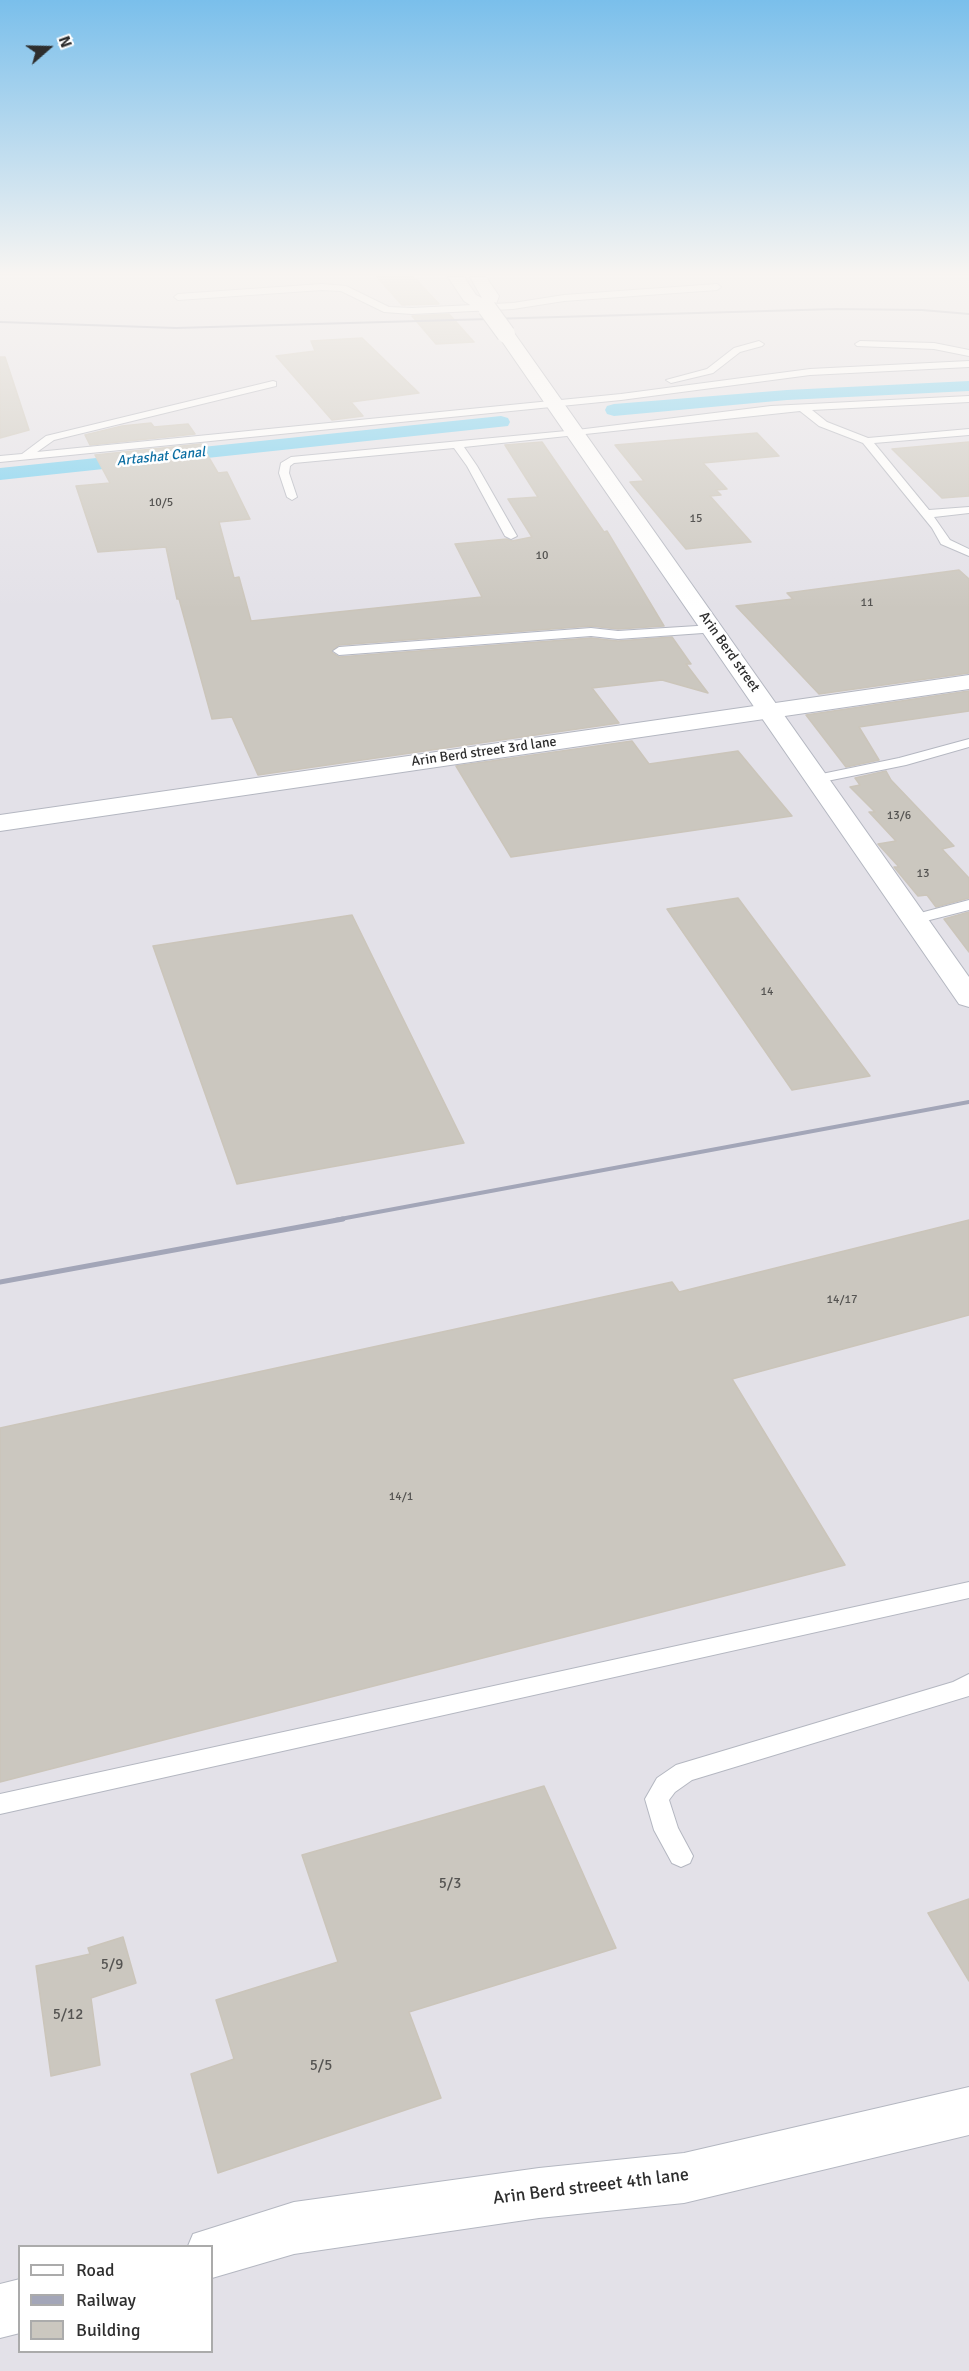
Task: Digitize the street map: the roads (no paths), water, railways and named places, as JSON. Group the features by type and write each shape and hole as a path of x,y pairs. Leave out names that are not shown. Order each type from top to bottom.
{"street":[{"name":"Arin Berd street","path":"545,388 969,998"},
{"name":"Arin Berd street 3rd lane","path":"0,823 969,682"},
{"name":"Arin Berd streeet 4th lane","path":"213,2252 294,2228 539,2193 684,2178 969,2111"},
{"path":"0,2311 18,2306"}],"lane":[{"path":"24,456 50,438 258,388"},
{"path":"0,459 553,398 621,388"},
{"path":"553,398 621,398 696,388"},
{"path":"292,498 284,474 285,465 291,460 577,433 802,406 969,399"},
{"path":"802,406 823,424 867,441 969,432"},
{"path":"867,441 927,514 945,542 969,553"},
{"path":"457,445 476,473 511,536"},
{"path":"927,514 969,510"},
{"path":"339,651 591,632 618,635 713,629"},
{"path":"817,779 901,762 969,743"},
{"path":"914,919 969,905"},
{"path":"0,1804 967,1595"},
{"path":"681,1856 666,1830 657,1799 666,1785 684,1772 962,1689 969,1683"}],"waterway":[{"name":"Artashat Canal","path":"614,410 787,395 936,388"},
{"name":"Artashat Canal","path":"0,474 501,422"}],"railway":[{"path":"335,1220 969,1102"},
{"path":"0,1282 343,1219"}]}
